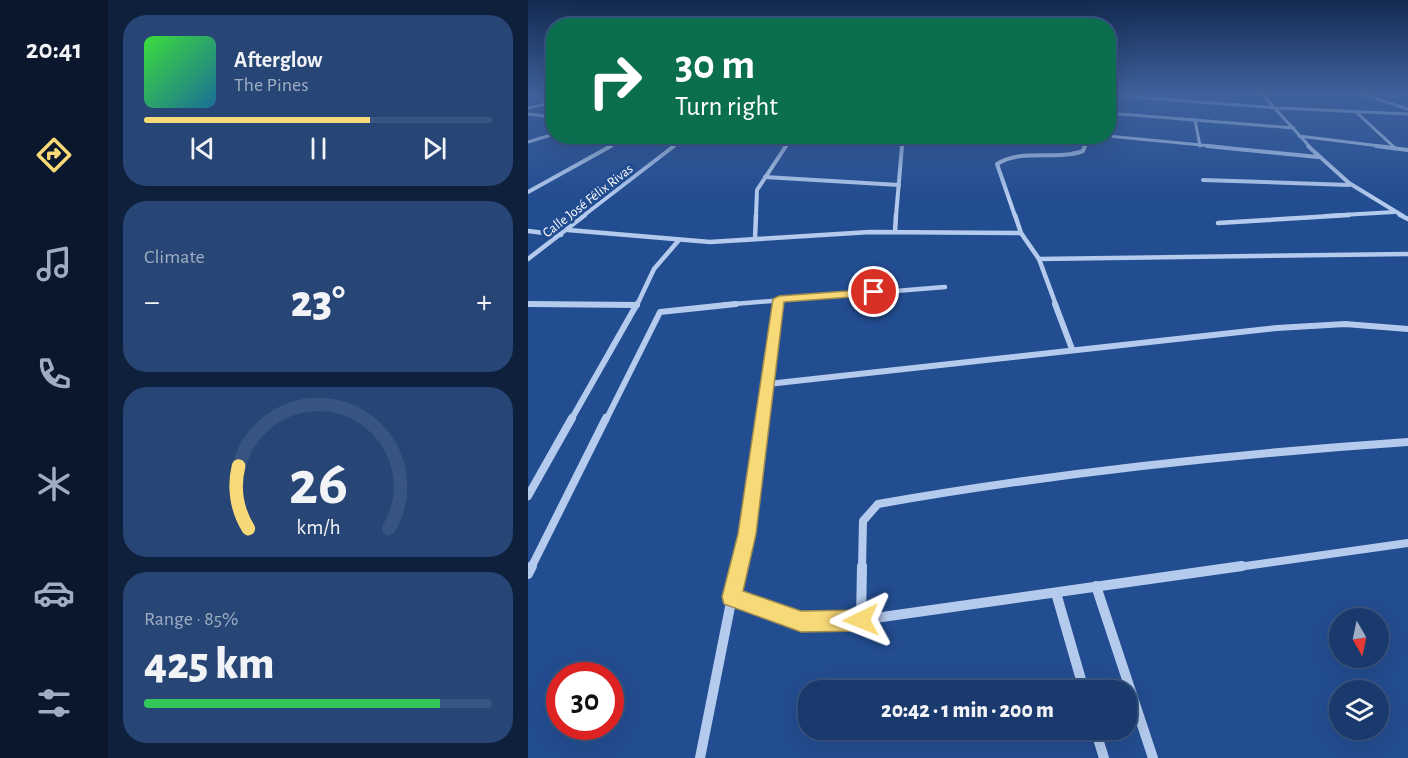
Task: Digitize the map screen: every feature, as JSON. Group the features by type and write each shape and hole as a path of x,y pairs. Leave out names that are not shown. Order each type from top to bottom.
{"street":[{"path":"1197,128 1200,146"},
{"path":"1287,128 1294,129 1318,157 1349,185 1408,218"},
{"path":"1374,128 1394,147"},
{"path":"528,142 546,136"},
{"path":"1299,136 1408,150"},
{"path":"1116,137 1318,157"},
{"path":"528,192 615,144"},
{"name":"Calle José Félix Rivas","path":"528,259 677,144"},
{"path":"755,239 757,190 788,144"},
{"path":"896,232 902,144"},
{"path":"1072,348 1040,259 1021,233 998,162 1004,159 1058,158 1076,155 1083,152 1086,144"},
{"path":"765,177 899,184"},
{"path":"1203,180 1349,185"},
{"path":"1218,223 1395,212"},
{"path":"568,230 710,242 896,232 1021,233"},
{"path":"528,231 561,235"},
{"path":"528,496 637,305 644,285 661,258 679,239"},
{"path":"1040,259 1408,254"},
{"path":"528,574 660,312 779,299 945,287"},
{"path":"700,758 747,534 779,299"},
{"path":"528,304 637,305"},
{"path":"768,384 1072,348 1345,324 1408,329"},
{"path":"861,620 863,520 878,504 1130,465 1285,450 1408,442"},
{"path":"732,597 801,622 861,620 1408,543"},
{"path":"1096,586 1153,758"},
{"path":"1056,593 1081,680"},
{"path":"1098,740 1104,758"}],"route":[{"path":"861,620 801,622 732,597 747,534 779,299 874,292"}]}
